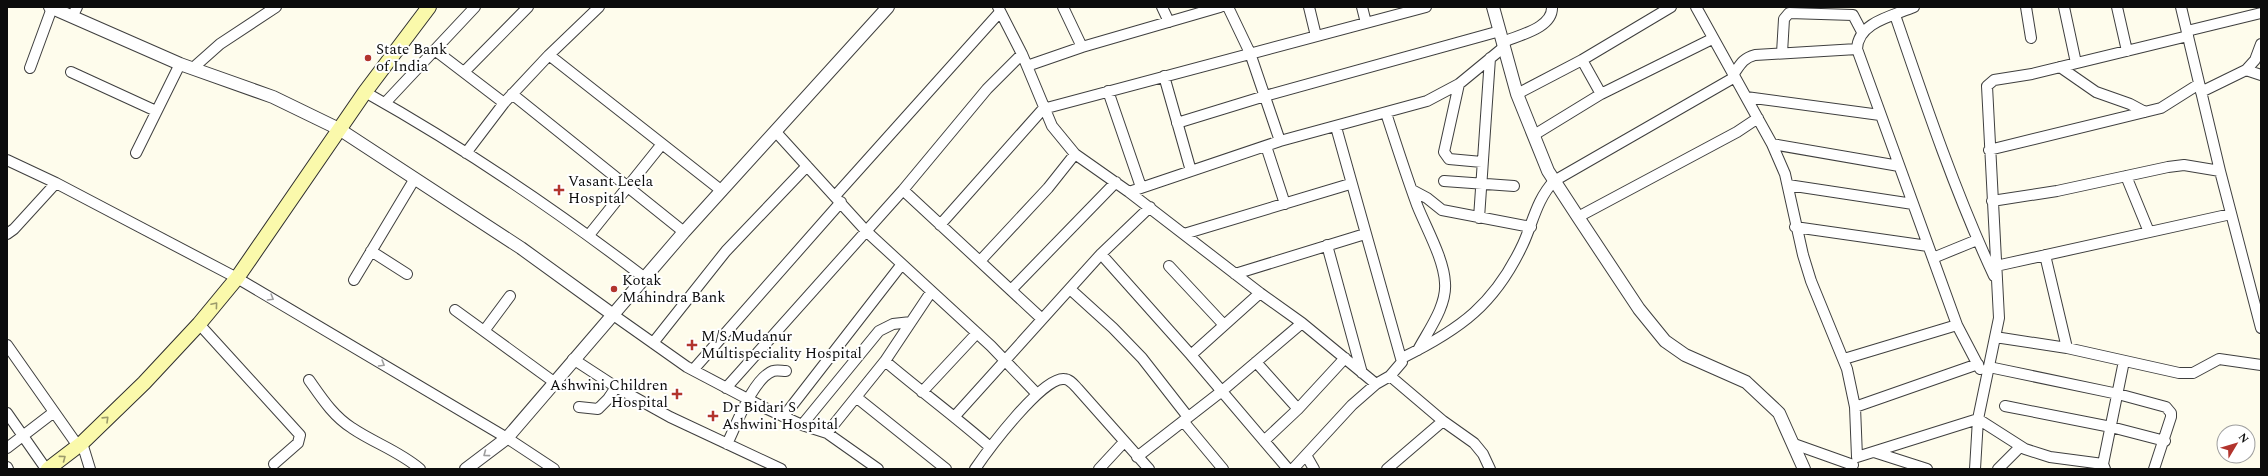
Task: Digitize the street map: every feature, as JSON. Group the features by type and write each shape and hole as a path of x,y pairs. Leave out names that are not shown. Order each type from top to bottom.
{"main road":[{"path":"47,469 80,445 144,383 199,324 237,278 365,92 429,7"}],"street":[{"path":"193,68 220,44 276,7"},
{"path":"385,103 436,51 475,7"},
{"path":"464,72 528,7"},
{"path":"466,152 512,94 549,54 599,7"},
{"path":"466,469 507,438 573,359 684,232 888,7"},
{"path":"1063,7 1082,47"},
{"path":"1162,7 1169,22"},
{"path":"1026,66 1082,47 1220,7"},
{"path":"1228,7 1250,53 1280,141"},
{"path":"1309,7 1316,36"},
{"path":"1362,7 1366,23"},
{"path":"940,225 1043,109 1366,23 1408,9 1426,7"},
{"path":"1493,7 1517,94 1554,181 1639,309 1665,341 1685,355 1746,382 1779,413 1804,469"},
{"path":"1178,122 1265,96 1502,40 1548,21 1552,14 1552,7"},
{"path":"1517,94 1582,60 1671,7"},
{"path":"1696,7 1712,39 1746,96 1772,144 1788,185 1795,227 1811,282 1844,359 1855,407 1854,464"},
{"path":"1914,7 1872,24 1862,32 1858,42 1858,49 1880,115 1957,324 1986,380"},
{"path":"2026,7 2031,38"},
{"path":"2064,7 2076,62"},
{"path":"2117,7 2126,51"},
{"path":"2181,7 2220,171 2261,328"},
{"path":"30,68 51,8 74,12 180,64 273,97 339,129 414,180 520,248 693,370 749,400 802,425 827,433 878,469"},
{"path":"693,370 999,9 1022,54 1043,109 1060,138 1075,154 1150,207 1235,274 1302,323 1376,384"},
{"path":"1782,53 1784,19 1790,13 1853,15 1862,32"},
{"path":"1895,15 1931,122 1977,240 1997,282"},
{"path":"1975,469 1978,419 1999,318 1986,94 1990,82 2126,51 2261,16"},
{"path":"1534,134 1601,94 1712,39"},
{"path":"1129,192 1280,141 1427,101 1459,84 1490,58 1502,40"},
{"path":"1989,150 2161,108 2200,88 2246,70 2255,60 2261,44"},
{"path":"1402,358 1460,324 1492,297 1512,267 1531,227 1540,200 1554,181 1734,76 1748,57 1782,53 1858,49"},
{"path":"436,51 504,103"},
{"path":"549,54 722,191"},
{"path":"726,388 903,190 987,89 1022,54"},
{"path":"1478,218 1482,184 1482,162 1490,58"},
{"path":"1582,60 1601,94"},
{"path":"136,153 180,64"},
{"path":"2060,67 2096,92 2130,104 2145,112"},
{"path":"2246,70 2261,75"},
{"path":"71,72 156,111"},
{"path":"1164,76 1191,170"},
{"path":"1459,84 1444,152 1449,159 1482,162"},
{"path":"1108,91 1141,187"},
{"path":"365,92 466,152 589,235 645,278"},
{"path":"512,94 684,232"},
{"path":"1746,96 1880,115"},
{"path":"1386,113 1412,190 1442,268 1446,284 1443,298 1435,318 1418,350"},
{"path":"1578,217 1737,132 1758,118"},
{"path":"1293,469 1376,384 1390,376 1399,367 1402,358 1350,184 1336,127"},
{"path":"775,131 866,231 977,333 1037,394"},
{"path":"589,235 662,144"},
{"path":"1772,144 1899,166"},
{"path":"1266,146 1285,204"},
{"path":"980,261 1048,188 1075,154"},
{"path":"7,160 56,183 237,278 507,438 539,466 554,469"},
{"path":"1992,201 2057,191 2126,176 2150,169 2184,165 2220,171"},
{"path":"653,343 726,251 807,166"},
{"path":"2126,176 2150,232"},
{"path":"354,280 414,180"},
{"path":"1444,181 1514,186"},
{"path":"1011,290 1116,182"},
{"path":"7,234 14,229 56,183"},
{"path":"1184,234 1350,184"},
{"path":"1788,185 1913,204"},
{"path":"903,190 1042,320"},
{"path":"1412,190 1427,198 1442,210 1531,227"},
{"path":"955,416 1101,254 1150,207"},
{"path":"1996,266 2231,214"},
{"path":"1795,227 1928,246"},
{"path":"1235,274 1365,234"},
{"path":"1932,258 1977,240"},
{"path":"1327,245 1362,373"},
{"path":"371,251 407,274"},
{"path":"1101,254 1191,355 1288,469"},
{"path":"2045,255 2067,348"},
{"path":"784,416 902,264"},
{"path":"1169,266 1224,325"},
{"path":"1070,289 1113,328 1142,358 1223,469"},
{"path":"827,433 885,361 932,292"},
{"path":"1191,355 1260,293"},
{"path":"484,331 510,296"},
{"path":"455,310 554,382"},
{"path":"802,425 879,331 893,324 911,322"},
{"path":"1137,457 1222,391 1302,323"},
{"path":"199,324 300,435 298,443 274,464"},
{"path":"1844,359 1957,324"},
{"path":"922,392 977,333"},
{"path":"1995,337 2067,348 2186,373 2193,373 2219,359 2261,365"},
{"path":"7,345 54,412 80,445 90,469"},
{"path":"1264,441 1298,409 1345,358"},
{"path":"573,359 616,387 670,417 781,469"},
{"path":"885,361 922,392 955,416 990,447"},
{"path":"1978,419 2020,446 2050,457 2104,467 2124,361"},
{"path":"1256,362 1298,409"},
{"path":"1855,407 1978,364"},
{"path":"1989,367 2118,394 2169,409 2171,418 2165,441 2154,469"},
{"path":"727,444 749,400 766,376 776,371 786,371"},
{"path":"1390,376 1443,421 1474,443 1483,454 1490,469"},
{"path":"309,380 338,417 352,428 407,458 420,469"},
{"path":"975,469 990,447 1037,394 1056,380 1068,380 1149,469"},
{"path":"579,407 598,409 608,400 616,387"},
{"path":"856,397 946,469"},
{"path":"2005,406 2111,427 2165,441"},
{"path":"7,448 54,412"},
{"path":"7,413 47,469"},
{"path":"1794,444 1854,464 1874,452 1978,419"},
{"path":"1387,469 1443,421"},
{"path":"1099,469 1124,442"},
{"path":"1998,469 2020,446"},
{"path":"1874,452 1927,469"},
{"path":"1306,455 1314,469"}],"place":[{"name":"State Bank of India","path":"368,58"},
{"name":"Vasant Leela Hospital","path":"559,190"},
{"name":"Kotak Mahindra Bank","path":"614,289"},
{"name":"M/S.Mudanur Multispeciality Hospital","path":"692,345"},
{"name":"Ashwini Children Hospital","path":"677,394"},
{"name":"Dr Bidari S Ashwini Hospital","path":"713,416"}]}
